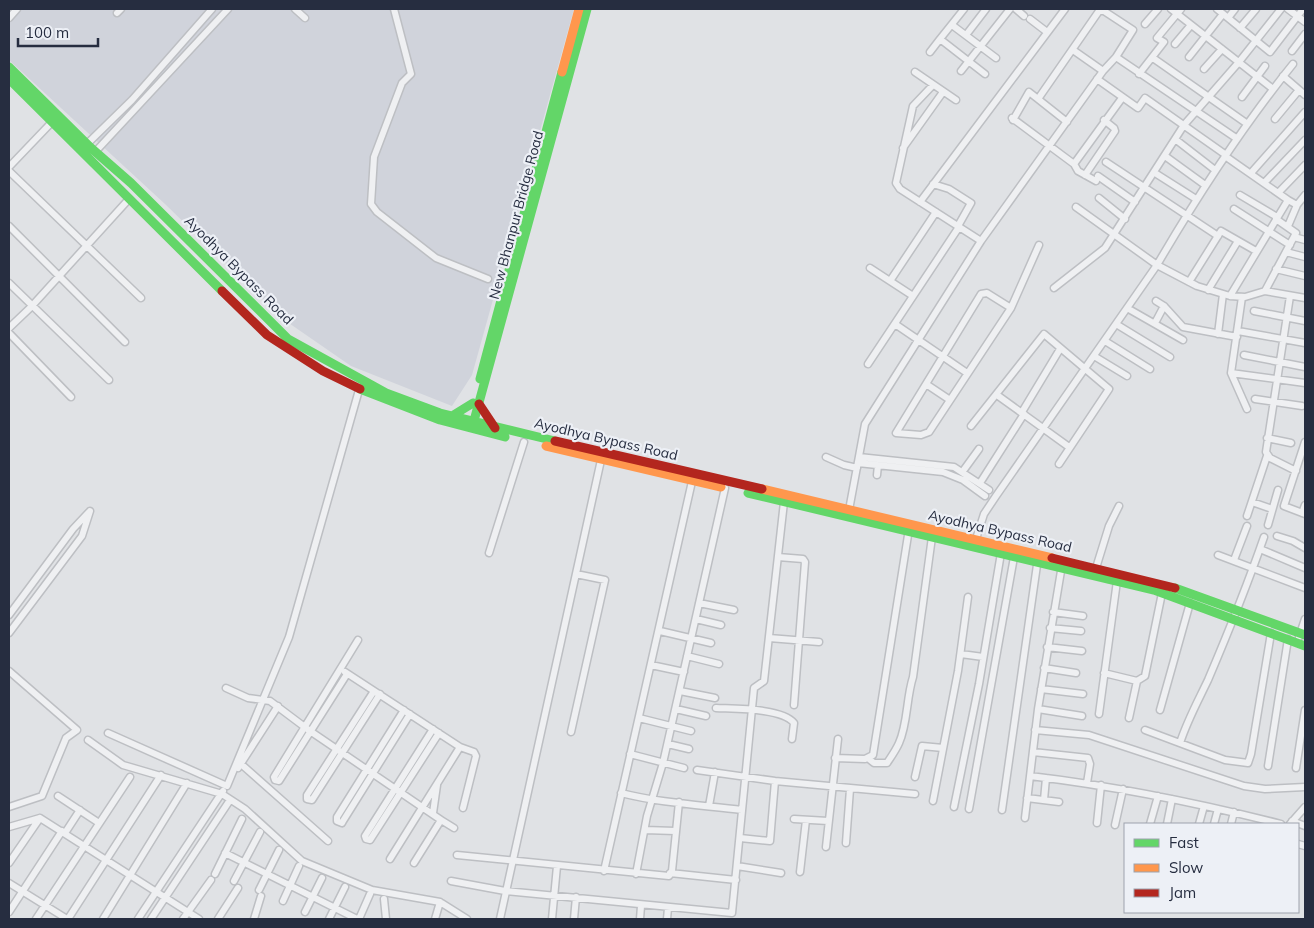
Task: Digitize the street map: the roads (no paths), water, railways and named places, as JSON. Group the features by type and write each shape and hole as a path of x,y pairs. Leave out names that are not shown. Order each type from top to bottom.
{"main road":[{"name":"New Bhanpur Bridge Road","path":"476,404 579,9"},
{"name":"New Bhanpur Bridge Road","path":"470,425 587,9"},
{"name":"Ayodhya Bypass Road","path":"9,67 90,149 129,199 267,335 297,356 345,384 408,406 524,442 601,460 694,477 849,510 932,537 972,541"},
{"name":"Ayodhya Bypass Road","path":"9,79 52,122 90,149 131,183 286,337 408,406 452,416 470,425 494,428 694,477 725,488 972,541 1008,553 1062,564 1096,568 1181,590 1235,614 1271,633 1301,644"},
{"path":"345,384 349,374"},
{"path":"452,416 476,404 494,428"},
{"name":"Ayodhya Bypass Road","path":"1062,564 1190,603 1303,634"}],"street":[{"path":"9,18 17,9"},
{"path":"90,149 212,9"},
{"path":"90,149 138,107 228,9"},
{"path":"295,9 305,18"},
{"path":"394,9 410,74 402,83 374,157 371,204 377,212 436,258 488,278"},
{"path":"930,52 964,9"},
{"path":"966,35 986,9"},
{"path":"961,71 1010,9"},
{"path":"1016,9 1048,32"},
{"path":"920,202 1065,9"},
{"path":"1145,24 1158,9"},
{"path":"1171,9 1180,12 1191,25 1273,89"},
{"path":"1217,9 1270,52 1303,9"},
{"path":"1189,57 1206,36 1235,9"},
{"path":"1240,28 1256,9"},
{"path":"1054,288 1083,263 1103,250 1116,234 1195,110 1239,62 1281,9"},
{"path":"1288,9 1305,22"},
{"path":"849,510 865,424 981,241 1097,79 1116,57 1133,30 1104,11 1099,11 1038,100"},
{"path":"1139,74 1164,42 1157,38 1180,12"},
{"path":"952,24 996,58"},
{"path":"1175,44 1191,25"},
{"path":"1292,51 1305,34"},
{"path":"940,39 985,74"},
{"path":"1204,69 1222,49"},
{"path":"1073,50 1103,71"},
{"path":"1116,57 1236,138"},
{"path":"1153,58 1206,97 1246,123"},
{"path":"972,541 996,496 1044,430 1156,265 1196,199 1246,123 1293,64"},
{"path":"1242,97 1266,66"},
{"path":"915,72 956,100"},
{"path":"1283,76 1305,95"},
{"path":"1097,79 1138,108 1145,98 1297,205"},
{"path":"933,85 913,106 902,148 896,183 900,189 981,241"},
{"path":"1275,119 1300,90"},
{"path":"902,148 944,92"},
{"path":"1066,122 1029,92 1012,119 1074,164 1078,171 1097,179 1135,202"},
{"path":"1074,164 1104,120 1122,98"},
{"path":"132,100 138,107"},
{"path":"1250,173 1305,112"},
{"path":"1085,175 1115,131 1104,120"},
{"path":"52,122 9,169 141,298"},
{"path":"1175,139 1215,170"},
{"path":"1265,182 1305,140"},
{"path":"1165,156 1205,185"},
{"path":"1106,162 1218,236"},
{"path":"1279,192 1305,165"},
{"path":"1155,173 1196,199"},
{"path":"868,364 972,203 949,189 933,184"},
{"path":"1240,195 1277,218 1296,233 1266,291"},
{"path":"1288,226 1297,205 1305,195"},
{"path":"1099,198 1125,219"},
{"path":"9,328 59,277 129,199"},
{"path":"1218,334 1227,295 1288,200"},
{"path":"1076,207 1116,234 1156,265 1208,290 1242,297 1266,291 1305,298"},
{"path":"1234,210 1269,230 1290,245"},
{"path":"890,281 936,212"},
{"path":"9,226 125,342"},
{"path":"1189,282 1221,231 1256,251"},
{"path":"1294,237 1305,240"},
{"path":"1208,290 1238,241"},
{"path":"1011,308 987,292 981,294 896,432 897,434 927,434 1011,308 1039,245"},
{"path":"1286,252 1305,258"},
{"path":"870,268 913,296"},
{"path":"1276,269 1305,276"},
{"path":"9,283 31,307 109,380"},
{"path":"1247,516 1267,456 1267,438 1272,402 1290,296"},
{"path":"1242,297 1231,373 1247,409"},
{"path":"1156,301 1164,306 1183,327 1218,334 1237,334 1305,343"},
{"path":"1154,323 1164,306"},
{"path":"1127,308 1181,338 1183,327"},
{"path":"1254,311 1305,321"},
{"path":"895,324 967,373"},
{"path":"1116,324 1170,357"},
{"path":"9,333 71,397"},
{"path":"971,426 1044,334 1109,389 1059,464"},
{"path":"1105,341 1150,369"},
{"path":"980,483 1060,349"},
{"path":"1094,356 1127,376"},
{"path":"1244,356 1305,367"},
{"path":"1231,373 1305,383"},
{"path":"926,384 950,400"},
{"path":"227,786 264,702 289,637 359,390"},
{"path":"996,395 1069,447"},
{"path":"1255,399 1302,406"},
{"path":"1267,438 1291,443"},
{"path":"489,553 524,442"},
{"path":"1305,442 1303,456 1284,506 1304,513 1305,504"},
{"path":"963,471 979,449"},
{"path":"1267,456 1296,471"},
{"path":"826,457 844,465 858,463 954,466 980,483 987,493 945,473 858,463"},
{"path":"500,919 511,861 601,460"},
{"path":"877,475 878,465"},
{"path":"942,465 945,473"},
{"path":"604,871 694,477"},
{"path":"636,874 652,801 668,744 725,488"},
{"path":"1268,525 1278,490"},
{"path":"450,881 505,891 576,897 641,906 732,913 754,688 764,681 784,502"},
{"path":"1252,502 1272,508"},
{"path":"1096,568 1109,526 1119,506"},
{"path":"9,615 72,529 90,511 82,536 9,633"},
{"path":"1234,560 1246,526"},
{"path":"868,759 873,755 909,528"},
{"path":"1277,536 1305,548"},
{"path":"835,758 868,759 874,763 885,764 900,742 906,717 907,696 914,669 932,537"},
{"path":"1180,743 1186,724 1207,682 1235,614 1264,537"},
{"path":"1260,549 1305,568"},
{"path":"954,807 983,657 1008,553"},
{"path":"969,809 1008,553"},
{"path":"1218,555 1305,588"},
{"path":"778,557 805,560 794,705"},
{"path":"1002,810 1038,559"},
{"path":"1025,818 1047,647 1062,564"},
{"path":"571,732 605,580 576,574"},
{"path":"34,579 44,586"},
{"path":"1099,714 1117,581"},
{"path":"27,590 37,596"},
{"path":"1129,718 1137,681 1145,676 1162,593"},
{"path":"933,801 960,654 968,597"},
{"path":"699,603 734,610"},
{"path":"1160,710 1190,603"},
{"path":"1053,612 1083,616"},
{"path":"696,619 721,626"},
{"path":"1301,644 1305,619"},
{"path":"1050,628 1080,631"},
{"path":"660,631 711,643"},
{"path":"1145,730 1225,760 1248,763 1271,633"},
{"path":"769,638 819,642"},
{"path":"1268,766 1288,639"},
{"path":"347,674 307,729 274,777 275,780 279,781 307,729 339,669 358,640"},
{"path":"1047,647 1082,652"},
{"path":"960,654 983,657"},
{"path":"687,656 719,664"},
{"path":"651,665 684,672"},
{"path":"1044,668 1076,673"},
{"path":"339,669 460,747 474,752 476,756 463,808"},
{"path":"9,671 77,730 66,738 42,796 9,807"},
{"path":"1104,672 1137,681"},
{"path":"226,688 248,698 264,702 270,701 307,729 454,828"},
{"path":"1041,689 1082,694"},
{"path":"680,691 715,698"},
{"path":"339,751 312,800 307,800 307,795 377,693"},
{"path":"138,919 222,794 278,706"},
{"path":"716,708 753,710 784,716 792,720 792,740"},
{"path":"676,709 706,716"},
{"path":"1038,709 1082,716"},
{"path":"1296,768 1305,710"},
{"path":"370,771 342,823 337,821 337,817 370,771 407,712"},
{"path":"639,718 691,732"},
{"path":"1035,730 1089,735 1244,786 1265,789 1305,787"},
{"path":"398,790 370,840 366,840 365,836 398,790 436,731"},
{"path":"108,733 227,786"},
{"path":"826,847 831,787 838,739"},
{"path":"88,740 123,765 222,794 245,809 302,861 372,890 440,902 467,919"},
{"path":"668,744 689,750"},
{"path":"915,777 922,746 943,748"},
{"path":"390,859 460,747"},
{"path":"1033,752 1088,758 1090,764 1086,783"},
{"path":"630,754 684,768"},
{"path":"241,764 328,841"},
{"path":"697,770 775,781 915,794"},
{"path":"709,806 715,772"},
{"path":"9,883 68,919 161,775"},
{"path":"1030,776 1123,789 1234,812 1265,822"},
{"path":"36,919 83,845 130,777"},
{"path":"1044,800 1046,778"},
{"path":"740,838 770,841 775,781"},
{"path":"103,919 187,783"},
{"path":"433,813 437,783"},
{"path":"1097,823 1101,785"},
{"path":"846,843 850,789"},
{"path":"1115,825 1123,789"},
{"path":"621,793 652,801 679,802 742,810"},
{"path":"58,796 99,823"},
{"path":"1150,823 1158,796"},
{"path":"1027,798 1059,802"},
{"path":"1167,823 1172,799"},
{"path":"151,919 230,800"},
{"path":"670,874 679,802"},
{"path":"1199,823 1204,806"},
{"path":"1291,822 1305,807"},
{"path":"1214,823 1218,809"},
{"path":"9,912 80,810"},
{"path":"1231,823 1234,812"},
{"path":"1246,823 1249,816"},
{"path":"9,863 40,818"},
{"path":"9,827 40,818 199,919"},
{"path":"183,919 213,877 242,818"},
{"path":"794,819 828,821"},
{"path":"414,863 441,820"},
{"path":"800,872 806,820"},
{"path":"645,830 675,831"},
{"path":"234,881 260,832"},
{"path":"254,919 260,893 279,850"},
{"path":"225,853 358,919 370,894"},
{"path":"457,855 636,874 669,876 670,874 736,880"},
{"path":"283,901 299,866"},
{"path":"552,919 557,866"},
{"path":"737,866 781,873"},
{"path":"305,912 322,878"},
{"path":"329,919 345,887"},
{"path":"218,919 238,888"},
{"path":"574,919 576,897"},
{"path":"384,899 386,919"},
{"path":"436,919 440,902"},
{"path":"640,919 641,906"},
{"path":"667,919 668,908"},
{"path":"249,919 257,909"},
{"path":"452,919 453,911"}]}
